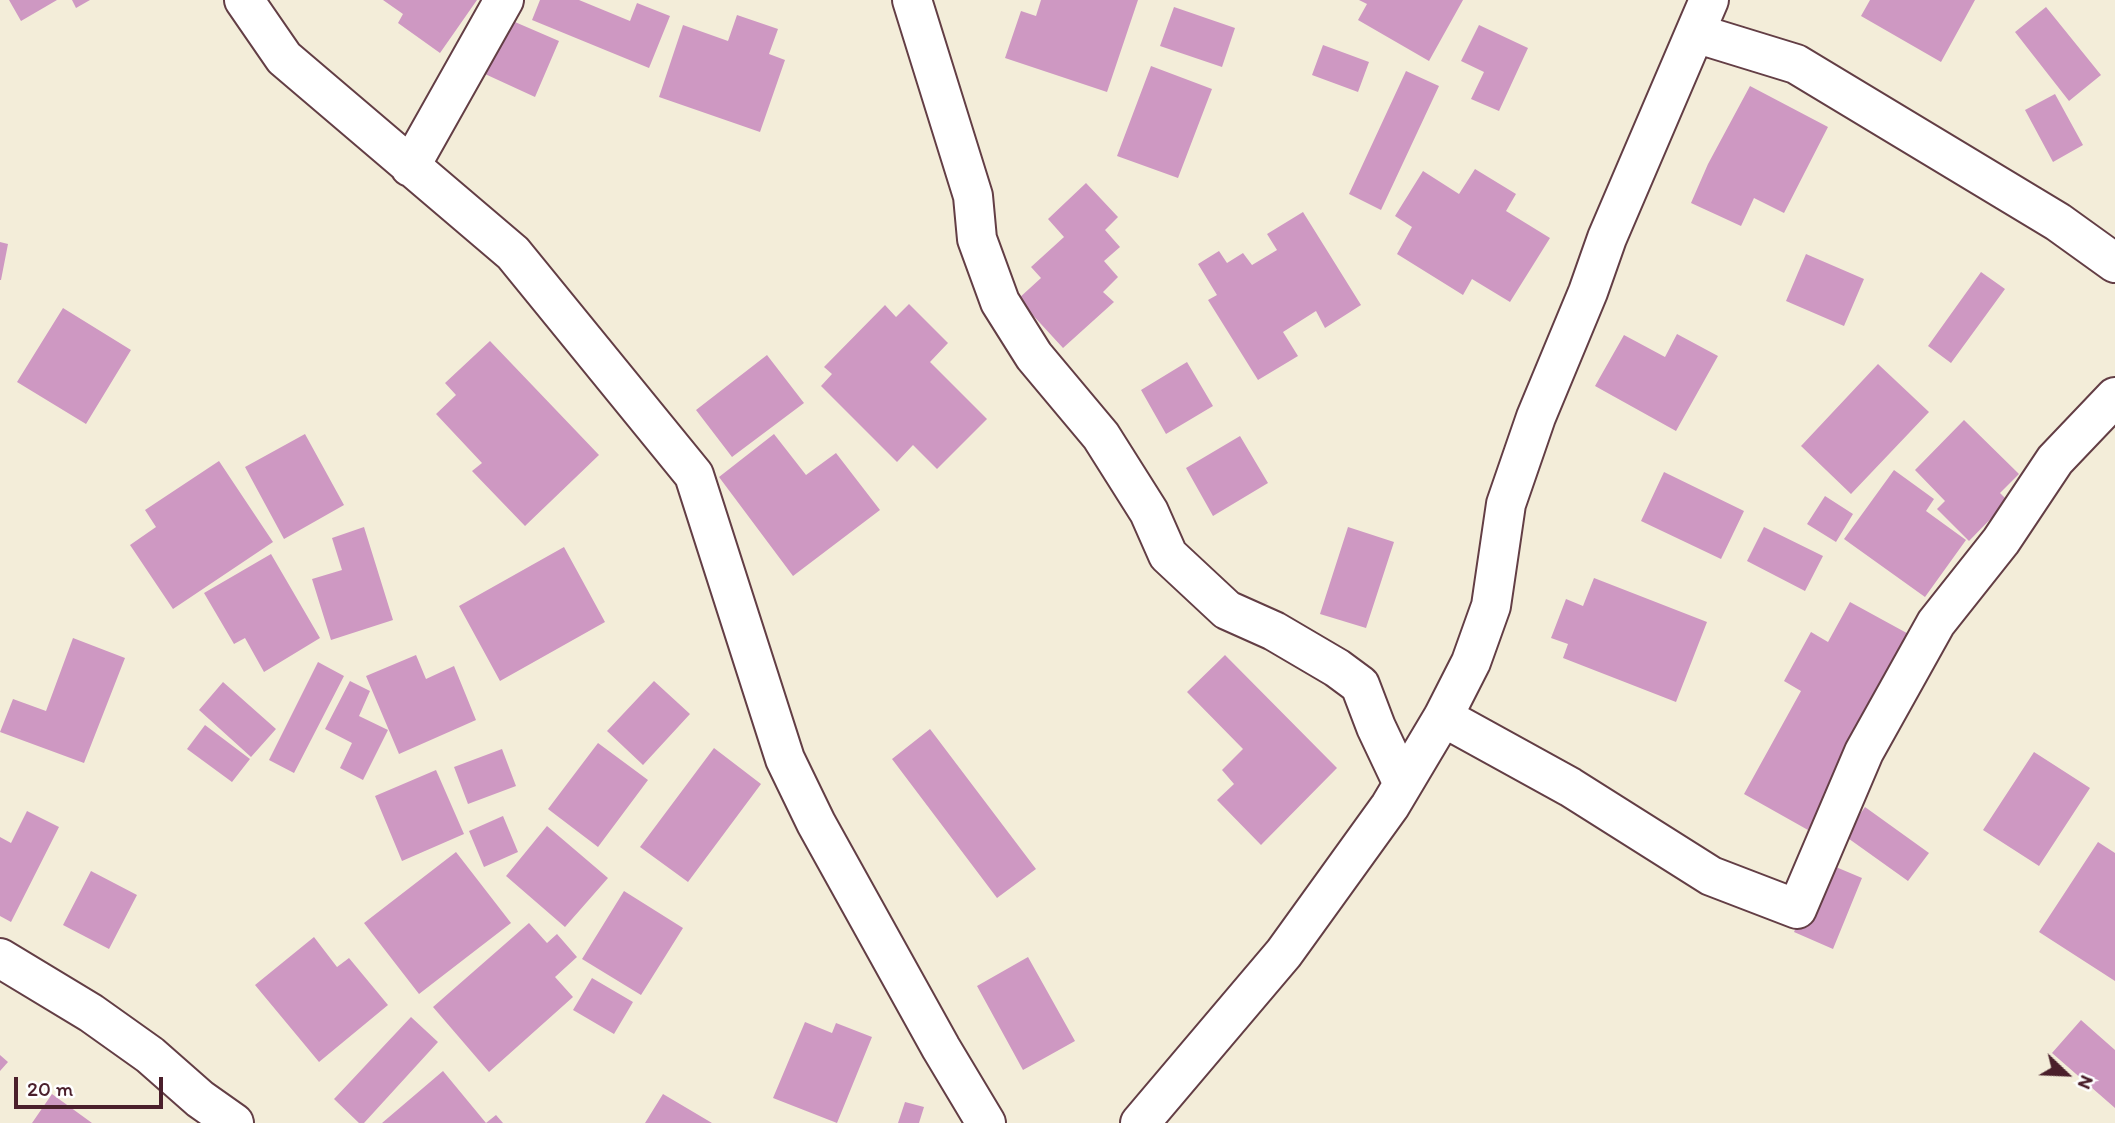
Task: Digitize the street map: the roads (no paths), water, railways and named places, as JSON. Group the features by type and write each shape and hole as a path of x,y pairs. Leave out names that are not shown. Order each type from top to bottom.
{"street":[{"path":"244,0 284,58 513,253 694,475 785,759 816,824 986,1123"},
{"path":"410,167 504,0"},
{"path":"912,0 973,196 977,239 1000,302 1027,346 1101,436 1149,512 1168,555 1227,610 1274,631 1337,668 1360,685 1403,784"},
{"path":"1140,1123 1284,953 1390,806 1443,717 1471,662 1491,606 1506,504 1536,417 1588,292 1607,238 1702,17 1796,64 2058,222 2115,263"},
{"path":"1443,717 1570,787 1711,876 1797,909 1864,752 1936,623 2001,541 2055,460 2115,397"},
{"path":"0,958 101,1020 150,1055 200,1099 234,1123"}]}
